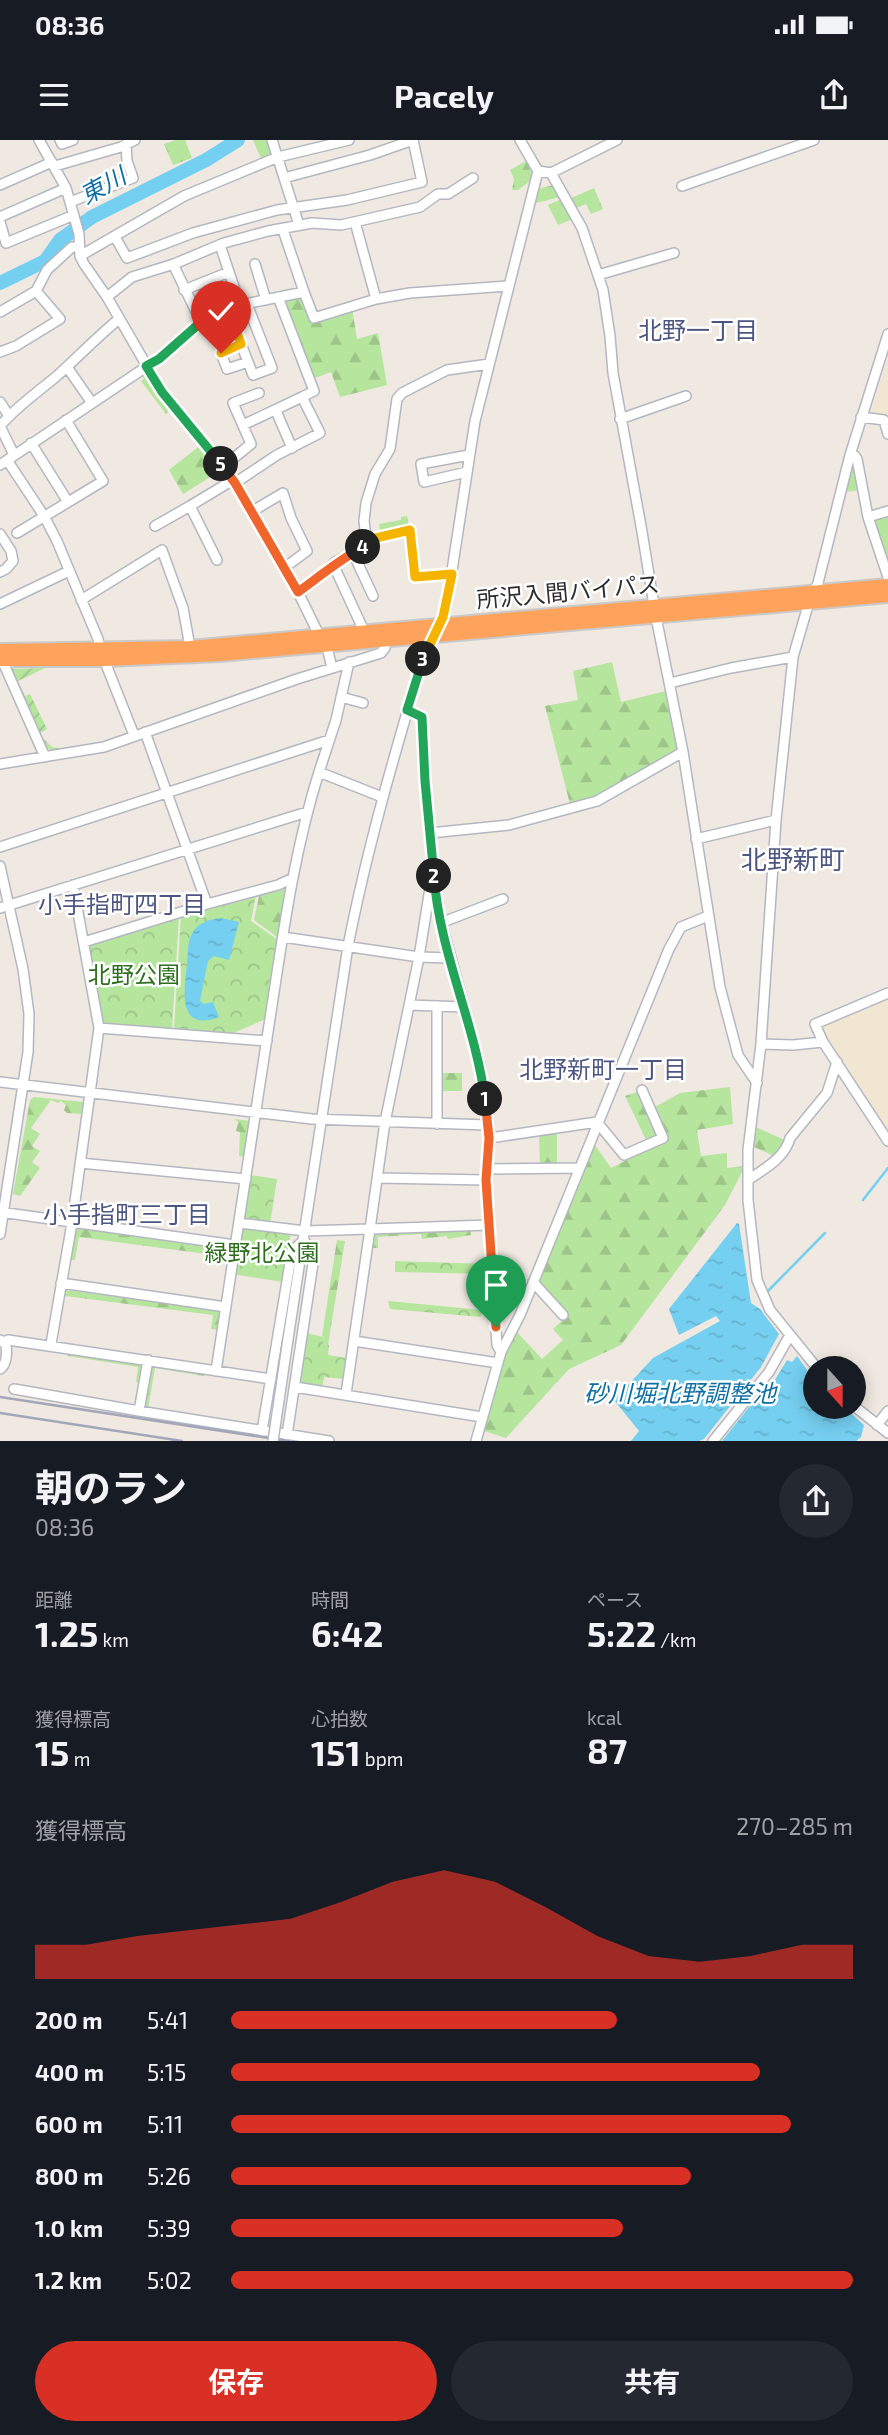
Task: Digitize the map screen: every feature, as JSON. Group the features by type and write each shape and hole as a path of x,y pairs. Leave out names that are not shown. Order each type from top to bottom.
{"highway":[{"name":"所沢入間バイパス","path":"1,657 104,660 327,647 433,638 655,611 812,597 888,585"},
{"name":"所沢入間バイパス","path":"812,597 888,596"},
{"name":"所沢入間バイパス","path":"1,657 100,649 190,647 440,623 655,611"}],"street":[{"path":"39,140 66,188 79,234 80,256 162,392 234,482 298,592 319,635"},
{"path":"60,140 62,144 73,140"},
{"path":"272,140 299,225"},
{"path":"80,256 184,196 278,157 349,140"},
{"path":"115,237 127,258 193,233 293,206 346,200 422,182 413,140 370,155 284,178"},
{"path":"273,1441 359,888 382,797 426,647 440,623 452,574 478,404 538,171 520,140"},
{"path":"538,171 551,173 617,140"},
{"path":"682,186 814,140"},
{"path":"0,185 53,164 130,142 127,161 134,178 70,201"},
{"path":"551,173 582,228 598,275 610,336 612,373 620,419 683,752 720,987 738,1055 757,1083"},
{"path":"107,297 132,277 220,245 299,225 341,225 420,207 438,194 448,194 473,178"},
{"path":"66,188 0,219 6,243 75,219"},
{"path":"355,222 376,299"},
{"path":"283,230 314,318 376,299 411,293 508,286"},
{"path":"220,245 229,272 272,368 253,375 228,310"},
{"path":"0,312 36,291 47,270 72,247 79,246"},
{"path":"598,275 674,253"},
{"path":"173,264 201,322"},
{"path":"254,264 266,300"},
{"path":"184,290 229,272"},
{"path":"0,352 16,346 60,319 36,291"},
{"path":"7,460 159,359 201,322 244,305 304,292"},
{"path":"243,425 314,391 278,297"},
{"path":"100,649 82,600 44,516 7,460 0,426 19,405 67,367 91,341 119,319"},
{"path":"807,1356 770,1310 757,1280 751,1240 748,1150 761,1044 776,820 793,657 861,417 888,334"},
{"path":"241,344 221,353 227,369 248,362"},
{"path":"298,592 333,565 367,545 364,521 366,503 375,474 390,449 397,399 402,393 447,370 489,364"},
{"path":"67,367 92,403"},
{"path":"223,466 251,444 233,403 259,393"},
{"path":"620,419 686,396"},
{"path":"155,526 320,433 302,397"},
{"path":"0,402 9,416"},
{"path":"276,411 292,448"},
{"path":"861,417 884,420 888,434"},
{"path":"17,533 103,481 66,419"},
{"path":"31,443 68,502"},
{"path":"467,472 424,482 421,464 470,454"},
{"path":"850,455 858,459 868,517 888,577"},
{"path":"251,512 283,493 291,518 307,551 284,568"},
{"path":"190,506 217,559"},
{"path":"868,517 888,511"},
{"path":"367,540 410,530 415,577 452,574"},
{"path":"0,534 13,561 0,572"},
{"path":"82,600 162,550 183,608 190,647"},
{"path":"353,553 373,596"},
{"path":"333,565 364,631"},
{"path":"0,604 69,570"},
{"path":"327,647 332,668"},
{"path":"0,764 104,747 381,653 384,648"},
{"path":"1,657 45,757"},
{"path":"670,683 793,657"},
{"path":"216,1371 254,1112 293,878 307,812 349,662"},
{"path":"107,667 134,735"},
{"path":"341,698 363,704"},
{"path":"407,710 422,717 436,904 480,1064 489,1138 486,1180 497,1345 501,1352"},
{"path":"145,732 206,904"},
{"path":"0,847 329,740"},
{"path":"430,834 509,825 597,801 683,752"},
{"path":"319,772 382,797"},
{"path":"5,906 307,812"},
{"path":"696,839 776,820"},
{"path":"0,866 5,906 23,969 29,1014 28,1052 0,1234"},
{"path":"346,1394 385,1122 419,957 434,866"},
{"path":"84,942 278,885 293,878"},
{"path":"51,1345 72,1223 99,1027 73,885"},
{"path":"443,922 503,899"},
{"path":"476,1441 501,1352 520,1315 669,949 681,927 708,916"},
{"path":"283,937 419,957 450,958"},
{"path":"888,993 815,1024 823,1042 888,1141"},
{"path":"409,1005 464,1007"},
{"path":"437,1006 438,1124"},
{"path":"99,1027 267,1041"},
{"path":"761,1044 823,1042"},
{"path":"748,1180 776,1160 788,1147 790,1138 827,1093 837,1062"},
{"path":"0,1083 322,1119 488,1125"},
{"path":"597,1122 624,1155 663,1138 642,1090"},
{"path":"489,1138 597,1122"},
{"path":"80,1163 246,1179"},
{"path":"487,1169 579,1168"},
{"path":"377,1178 486,1180"},
{"path":"2,1212 236,1245"},
{"path":"239,1223 304,1235 370,1229 489,1225"},
{"path":"262,1431 292,1251 304,1235"},
{"path":"287,1435 314,1257 304,1235"},
{"path":"533,1282 563,1315"},
{"path":"61,1283 226,1307"},
{"path":"713,1441 769,1373 790,1335"},
{"path":"0,1369 4,1365 7,1350 2,1341 8,1340 271,1379"},
{"path":"354,1341 498,1363"},
{"path":"139,1411 148,1360"},
{"path":"295,1387 482,1418"},
{"path":"14,1389 329,1441"},
{"path":"877,1425 888,1411"},
{"path":"866,1416 888,1433"}],"shaded area":[{"path":"888,358 888,423 870,418"},
{"path":"888,995 888,1137 837,1059 819,1024"}],"green space":[{"path":"185,140 192,158 173,165 164,144"},
{"path":"253,140 269,140 274,156 262,161"},
{"path":"526,161 531,172 530,181 518,190 512,190 514,179 510,170"},
{"path":"554,185 560,197 534,202 538,189"},
{"path":"594,188 603,209 591,214 586,204 574,209 569,199"},
{"path":"562,199 573,219 558,225 548,205"},
{"path":"301,295 314,320 352,308 357,339 378,333 387,385 340,397 331,372 312,379 282,302 284,298"},
{"path":"148,373 171,408 166,414 141,381 144,379 141,374"},
{"path":"202,444 223,469 183,494 169,470"},
{"path":"853,462 856,462 860,490 845,492"},
{"path":"407,516 410,530 381,536 379,524 401,520 401,517"},
{"path":"888,516 888,567 873,522"},
{"path":"612,662 621,702 670,690 680,750 597,801 571,808 545,706 578,700 573,671"},
{"path":"45,668 18,681 25,696 30,694 47,729 39,734 52,747 66,750 52,751 42,744 9,669"},
{"path":"286,889 277,937 254,920 259,896"},
{"path":"256,894 251,921 278,940 266,1019 233,1033 174,1029 181,915"},
{"name":"北野公園","path":"179,916 172,1030 101,1025 86,943"},
{"path":"441,1073 462,1073 462,1091 441,1091"},
{"path":"730,1087 733,1124 697,1130 701,1156 727,1153 727,1168 745,1166 725,1205 621,1345 569,1369 506,1438 484,1431 505,1352 517,1332 542,1359 563,1340 553,1329 568,1315 536,1281 593,1142 611,1168 667,1140 655,1107 680,1093"},
{"path":"640,1091 660,1136 647,1142 625,1096"},
{"path":"34,1097 83,1102 81,1114 67,1113 64,1110 66,1105 61,1101 58,1103 51,1100 31,1128 40,1134 32,1146 40,1151 32,1162 40,1168 20,1196 13,1194 30,1100"},
{"path":"235,1119 250,1121 245,1157 239,1156 240,1132 236,1131 238,1122"},
{"path":"753,1126 787,1141 776,1157 752,1146"},
{"path":"557,1132 557,1165 540,1165 539,1134"},
{"path":"250,1175 277,1179 270,1224 244,1220"},
{"name":"緑野北公園","path":"240,1225 291,1232 283,1282 232,1274"},
{"path":"73,1228 231,1248 229,1257 79,1237 75,1260 69,1260"},
{"path":"470,1230 471,1235 448,1239 447,1236 422,1239 421,1234 378,1237 378,1248 370,1248 372,1233"},
{"path":"337,1240 345,1241 328,1345 323,1344 322,1336"},
{"path":"395,1261 488,1264 488,1274 395,1272"},
{"path":"65,1290 224,1311 221,1330 211,1329 213,1315 65,1296"},
{"path":"388,1301 482,1310 481,1317 390,1309"},
{"path":"306,1333 324,1337 323,1344 329,1345 328,1355 346,1358 343,1379 324,1377 322,1389 298,1385"},
{"path":"68,1352 143,1364 140,1383 136,1382 138,1367 68,1356"},
{"path":"152,1364 205,1373 204,1376 155,1368 148,1409 144,1408"}],"water":[{"path":"221,918 239,922 229,960 214,956 208,961 200,1001 204,1004 213,1002 219,1017 196,1019 186,1006 185,997 190,939 202,923"},
{"name":"砂川堀北野調整池","path":"737,1223 751,1303 760,1309 779,1334 761,1367 704,1439 631,1441 639,1431 614,1400 653,1358 720,1321 716,1316 679,1335 669,1309"},
{"name":"砂川堀北野調整池","path":"797,1356 803,1364 803,1419 857,1419 864,1425 861,1437 856,1441 722,1441 761,1392 773,1383 787,1360 792,1362"}],"waterway":[{"name":"東川","path":"0,283 45,261 60,240 92,217 206,160 238,140"},
{"path":"863,1200 888,1168"},
{"path":"766,1293 825,1233"}],"railway":[{"path":"0,1397 288,1441"},
{"path":"0,1413 182,1441"}],"district":[{"name":"北野一丁目","path":"698,331"},
{"name":"北野新町","path":"793,860"},
{"name":"小手指町四丁目","path":"122,905"},
{"name":"北野新町一丁目","path":"603,1070"},
{"name":"小手指町三丁目","path":"127,1215"}],"route":[{"path":"221,353 241,344 228,310 201,322 159,359 146,366 162,392 235,483 298,592 335,562 367,545 367,540 410,530 415,577 452,574 443,617 426,647 407,710 422,717 436,904 480,1064 488,1118 486,1180 496,1327"}]}
